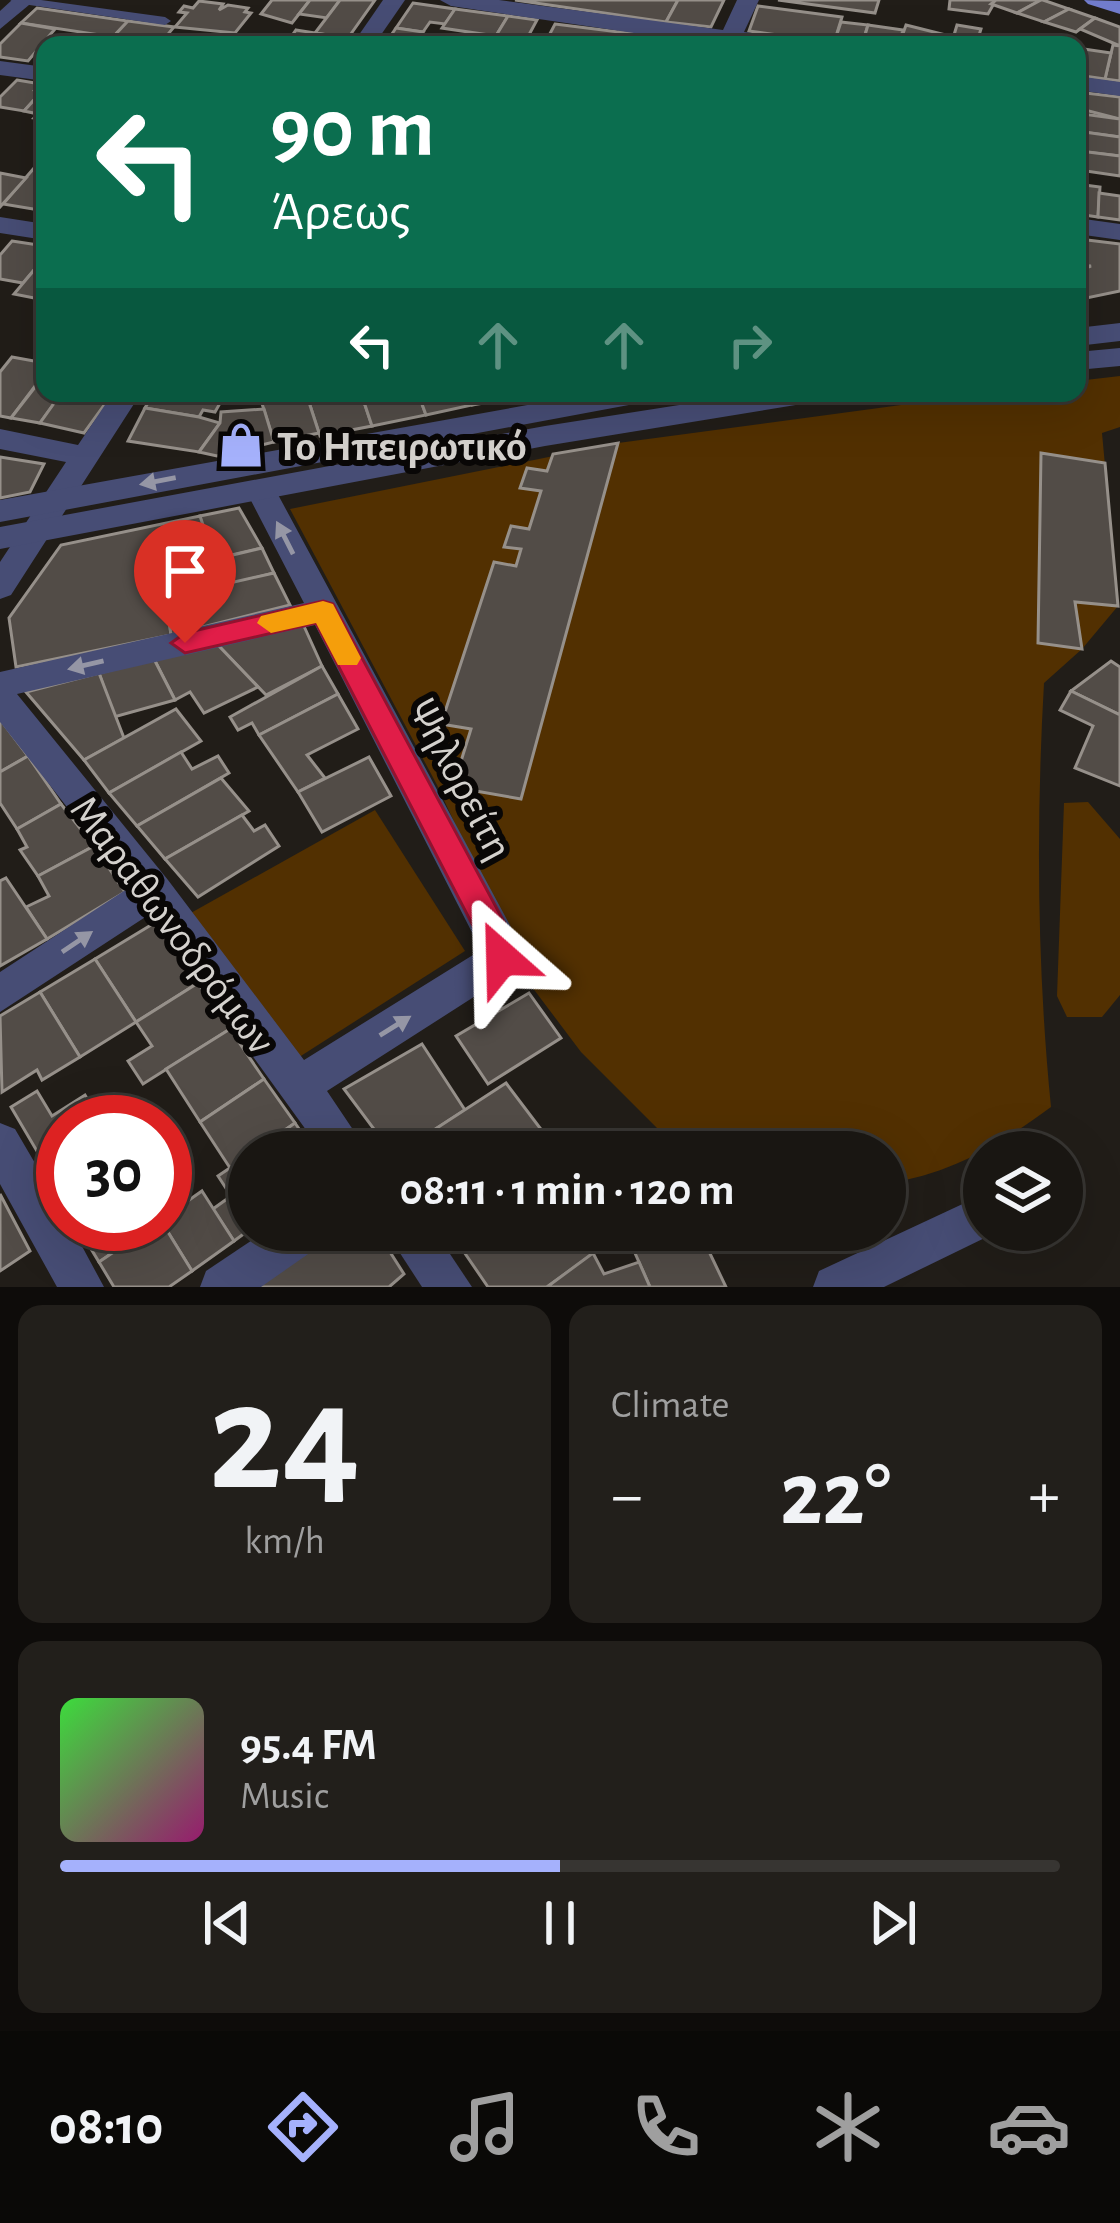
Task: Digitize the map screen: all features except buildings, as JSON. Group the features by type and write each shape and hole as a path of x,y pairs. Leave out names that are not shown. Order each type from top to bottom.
{"main road":[{"path":"1095,0 1120,8"}],"street":[{"path":"0,23 21,0"},
{"path":"369,36 394,0"},
{"path":"451,0 545,21 683,36"},
{"path":"731,36 748,0"},
{"path":"0,68 36,73"},
{"path":"1086,84 1120,88"},
{"path":"0,225 36,231"},
{"path":"1086,227 1120,232"},
{"path":"1086,336 1120,332"},
{"path":"1086,361 1120,356"},
{"path":"0,587 121,402"},
{"path":"0,511 552,402"},
{"path":"0,538 545,436 758,402"},
{"path":"0,439 85,456"},
{"name":"Ψηλορείτη","path":"260,489 498,941 502,958 296,1088"},
{"path":"0,685 323,611"},
{"name":"Μαραθωνοδρόμων","path":"0,697 155,891 330,1131"},
{"path":"0,994 155,891"},
{"path":"0,1143 82,1287"},
{"path":"835,1287 963,1226"},
{"path":"222,1287 275,1251"},
{"path":"423,1251 450,1287"}],"lane":[{"path":"21,0 165,20"}],"shaded area":[{"path":"1120,376 1120,427 1102,433 1118,606 1082,649 1044,683 1039,895 1051,1107 1015,1131 963,1131 963,1160 906,1179 906,1131 661,1131 581,1052 529,983 437,785 290,509 618,443 923,402 1086,402 1086,380"},
{"path":"1088,802 1120,839 1120,995 1102,1017 1067,1017 1057,996 1064,803"},
{"path":"375,810 465,951 293,1061 189,914"}],"slow traffic":[{"path":"271,623 323,611 348,658"}],"place":[{"name":"Το Ηπειρωτικό","path":"241,445"}],"route":[{"path":"185,643 323,611 498,941 502,958"}]}
